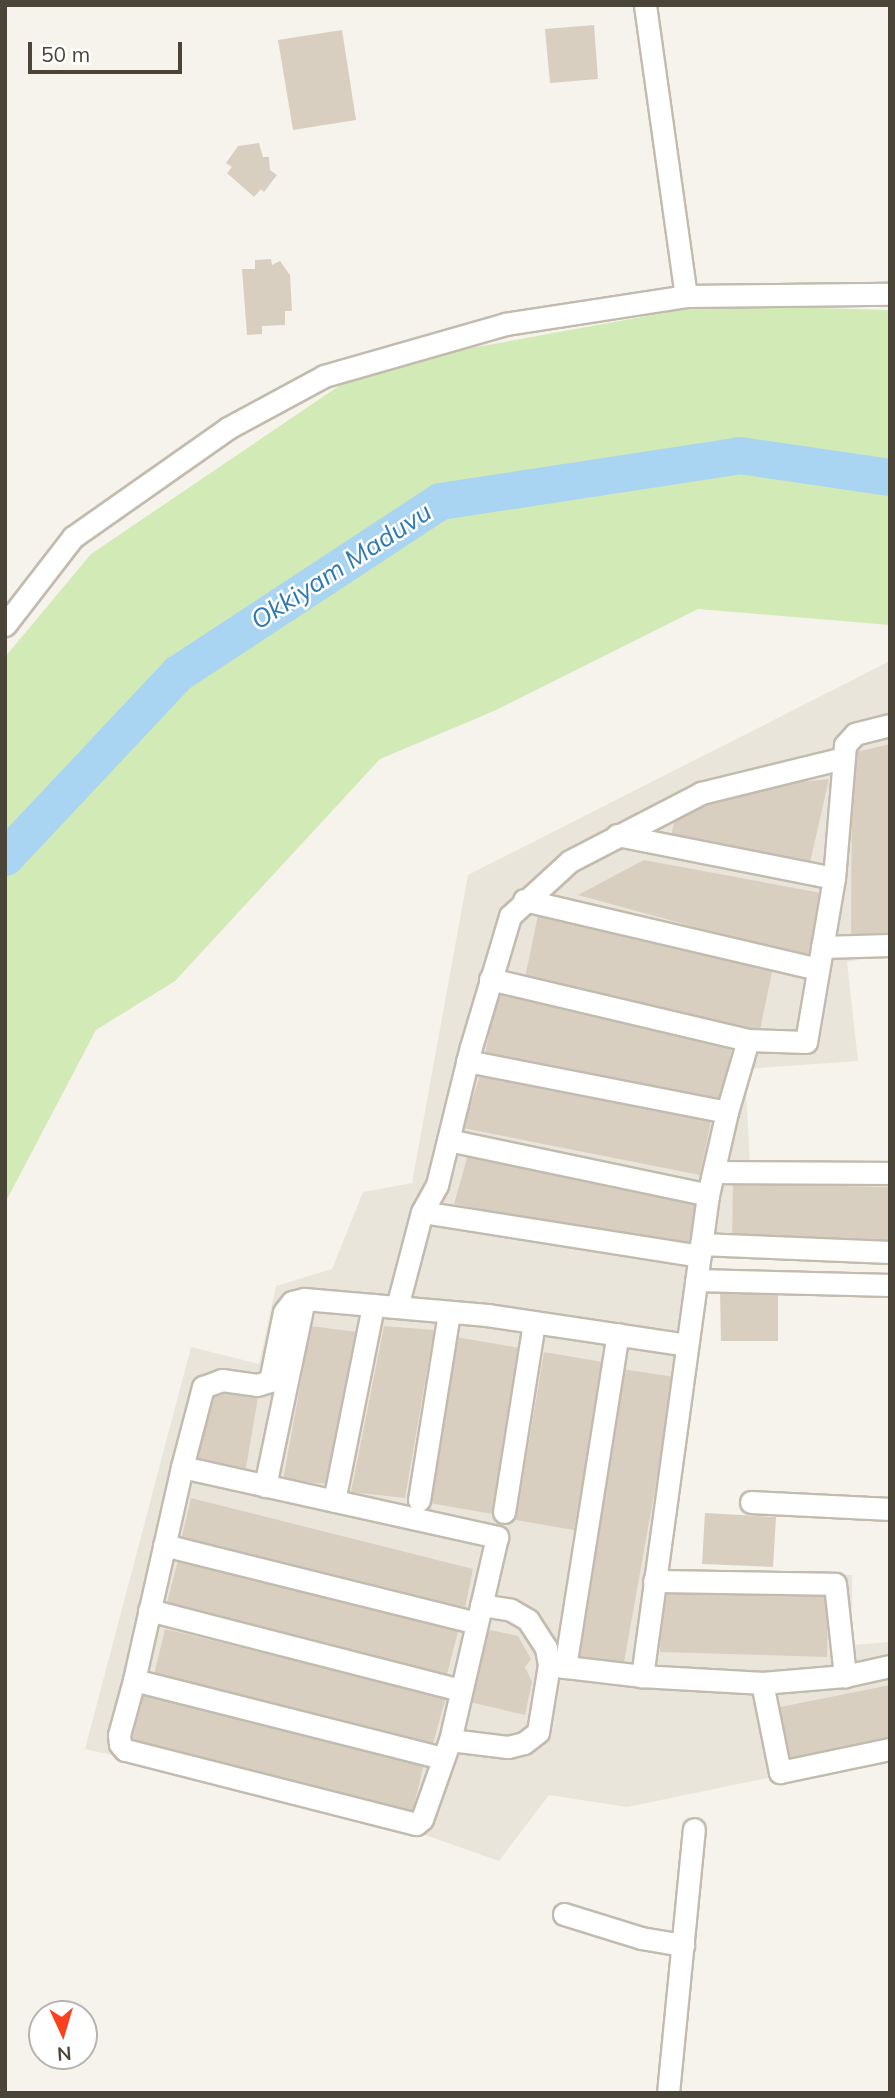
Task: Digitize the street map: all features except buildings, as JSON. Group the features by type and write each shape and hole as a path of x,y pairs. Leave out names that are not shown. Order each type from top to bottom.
{"street":[{"path":"645,5 685,296"},
{"path":"5,625 73,537 228,428 324,376 505,324 685,296 890,294"},
{"path":"490,979 748,1040 806,1042 834,878 845,745 855,734 890,724"},
{"path":"397,1307 422,1212 437,1185 467,1061 510,916 524,900 570,861 701,793 844,758"},
{"path":"617,835 834,878"},
{"path":"524,900 818,969"},
{"path":"822,947 890,945"},
{"path":"642,1676 708,1195 727,1112 748,1040"},
{"path":"467,1061 727,1112"},
{"path":"448,1140 708,1195"},
{"path":"714,1172 890,1173"},
{"path":"422,1212 700,1250 890,1252"},
{"path":"696,1280 890,1285"},
{"path":"182,1467 497,1537 447,1749 422,1819 416,1824 125,1750 119,1735 134,1680 182,1467 203,1387 222,1380 257,1385 270,1381 284,1312 292,1302 304,1299 534,1322 687,1345"},
{"path":"265,1486 304,1299"},
{"path":"334,1501 373,1305"},
{"path":"419,1500 449,1312"},
{"path":"504,1512 534,1322"},
{"path":"134,1680 447,1749 524,1744 538,1732 557,1666 618,1334"},
{"path":"751,1502 890,1509"},
{"path":"164,1545 479,1614 511,1610 528,1620 557,1666"},
{"path":"654,1581 835,1584 845,1676"},
{"path":"149,1610 461,1690"},
{"path":"557,1666 642,1676 762,1683 845,1676 890,1666"},
{"path":"762,1683 780,1772 890,1749"},
{"path":"668,2093 694,1829"},
{"path":"564,1914 641,1938 683,1945"}],"shaded area":[{"path":"890,661 890,955 847,962 858,1061 745,1069 750,1165 890,1164 890,1263 708,1258 660,1571 852,1575 852,1645 890,1642 890,1753 627,1807 549,1795 499,1861 346,1807 85,1749 191,1347 259,1364 276,1286 332,1269 363,1192 412,1183 468,875"}],"green space":[{"path":"708,305 890,310 890,625 698,609 494,711 380,759 175,981 96,1030 5,1203 5,657 91,554 367,367"}],"waterway":[{"name":"Okkiyam Maduvu","path":"5,857 178,673 440,501 739,455 890,477"}]}
